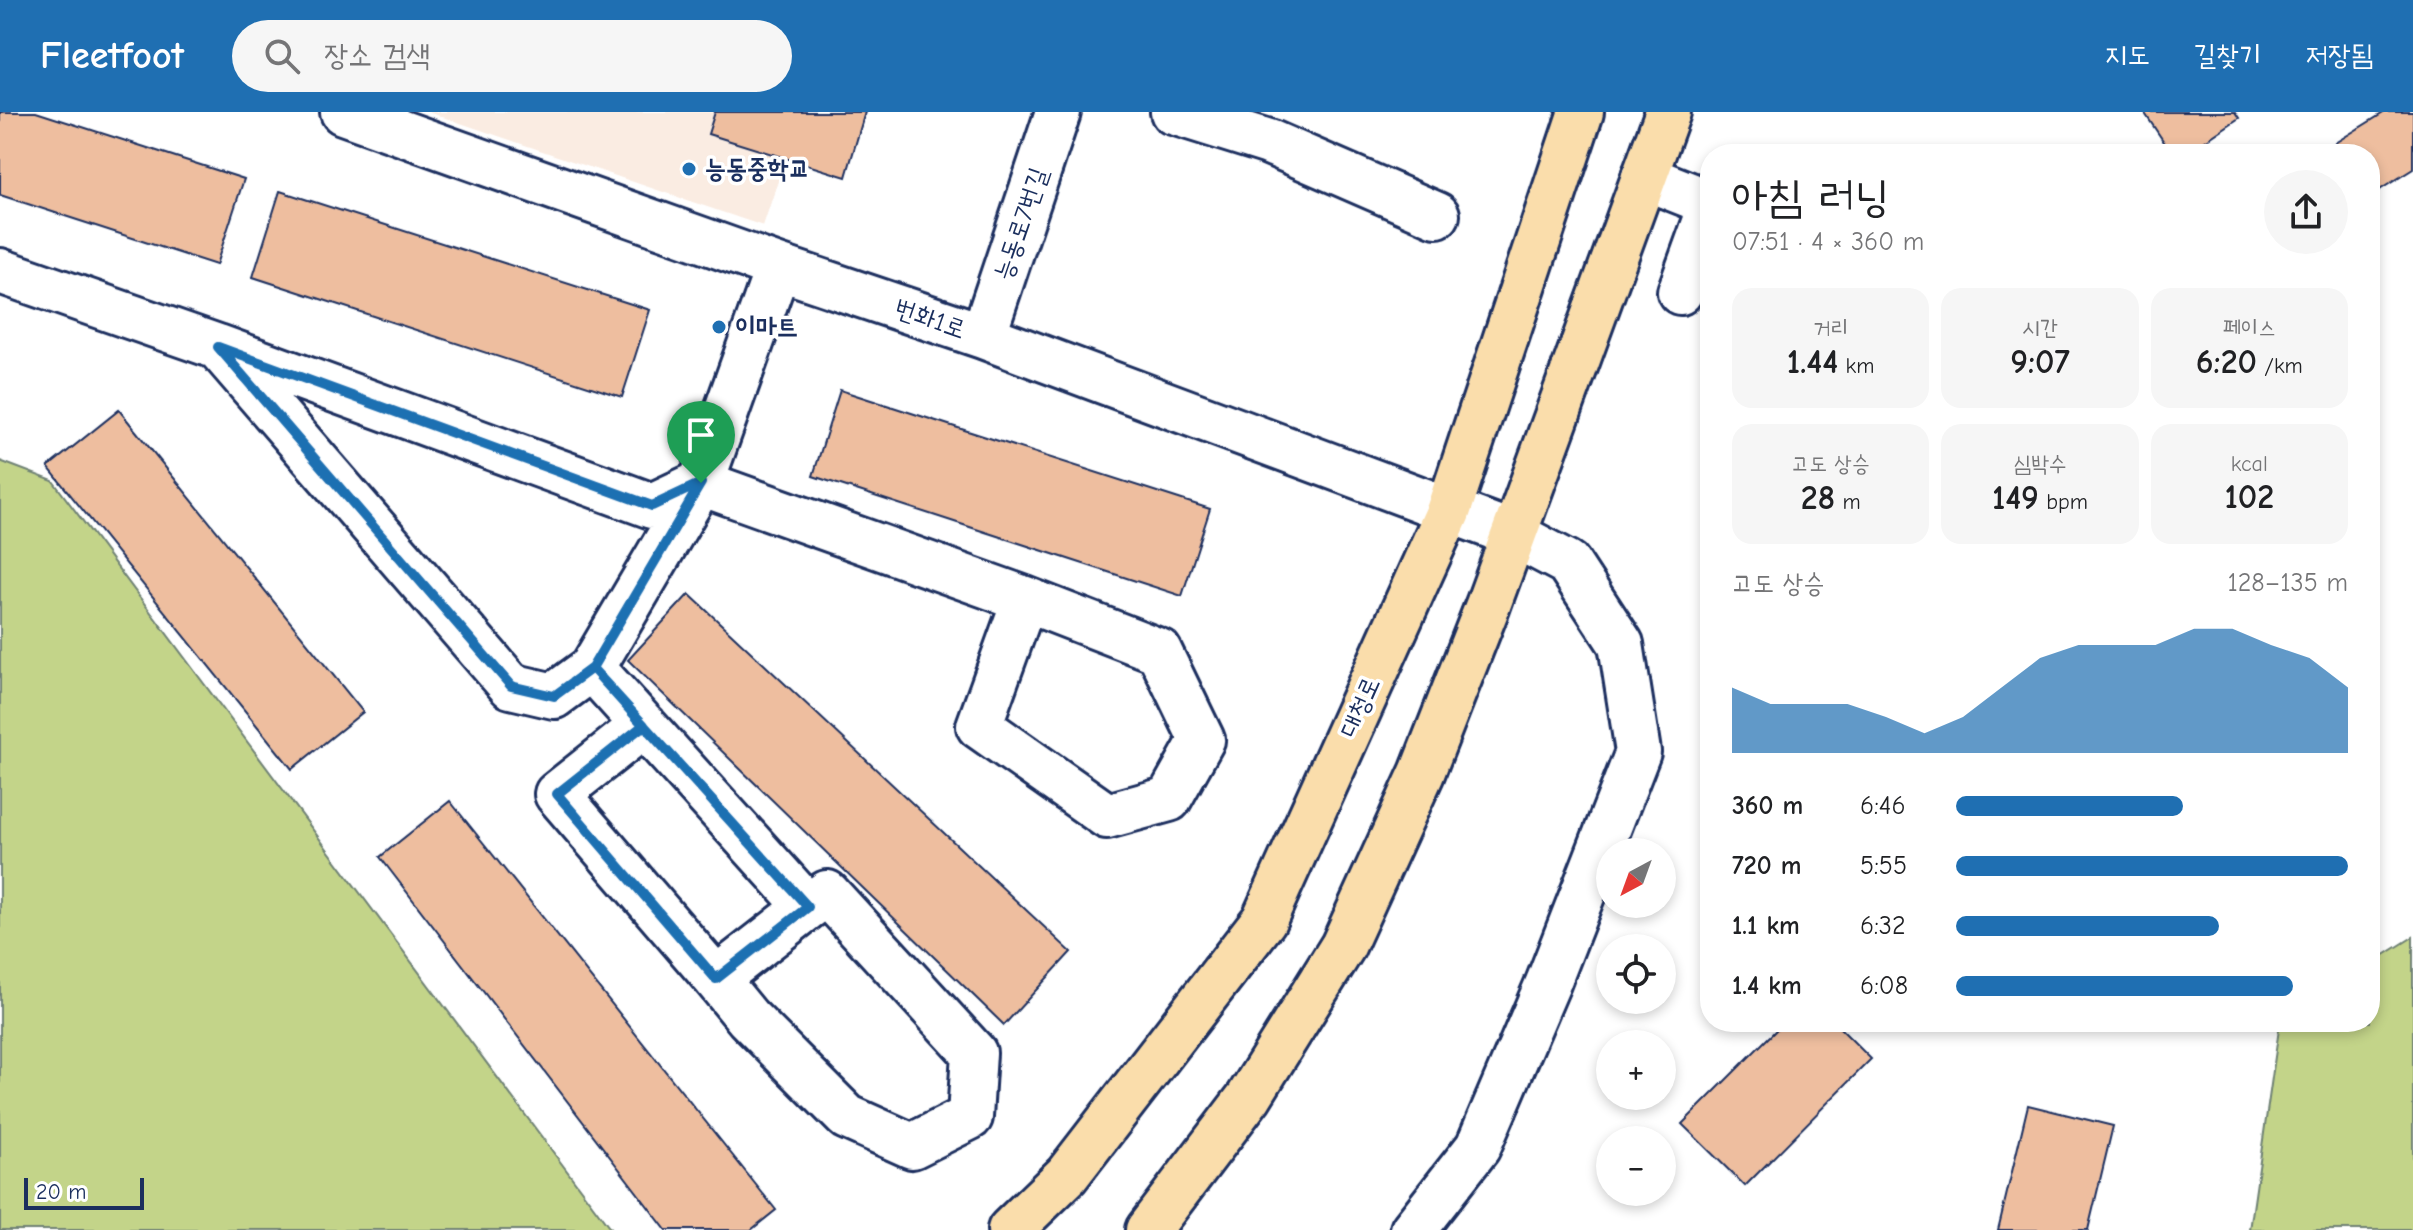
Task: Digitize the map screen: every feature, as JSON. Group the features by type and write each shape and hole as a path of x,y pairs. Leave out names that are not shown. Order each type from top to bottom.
{"main road":[{"name":"대청로","path":"1010,1230 1067,1175 1264,920 1448,512 1581,112"},
{"path":"1148,1230 1249,1097 1343,946 1422,773 1488,605 1668,112"}],"street":[{"name":"번화1로","path":"343,112 778,267 983,336 1513,534 1568,563 1621,644 1638,752 1548,983 1478,1147 1413,1230"},
{"name":"능동로7번길","path":"983,336 1058,112"},
{"path":"1173,112 1274,127 1437,215"},
{"path":"1644,177 1700,199"},
{"path":"1680,292 1700,237"},
{"path":"218,347 511,686 554,696 592,668 701,483 778,267"},
{"path":"0,271 218,347 652,506 701,483 1025,599 1159,651 1202,740 1169,799 1107,816 979,726 1025,599"},
{"path":"592,668 808,907"},
{"path":"644,725 557,794 748,1018 847,1117 912,1146 970,1117 974,1053 827,893 716,979"}],"shaded area":[{"name":"능동중학교","path":"428,112 801,112 763,226"}],"green space":[{"path":"0,461 53,481 611,1230 0,1230"},
{"path":"2413,937 2413,1230 2250,1230 2279,1032 2380,1032 2380,958"}],"building":[{"path":"0,112 36,112 244,179 216,265 0,195"},
{"path":"715,112 865,112 846,177 708,134"},
{"path":"2144,112 2235,112 2239,118 2201,144 2165,144"},
{"path":"2385,112 2413,112 2413,169 2380,190 2380,144 2333,144"},
{"path":"280,191 650,310 622,397 253,277"},
{"path":"840,390 1210,509 1182,596 813,476"},
{"path":"119,410 363,712 292,769 48,467"},
{"path":"689,594 1071,952 1004,1025 628,660"},
{"path":"450,801 776,1210 751,1230 666,1230 380,857"},
{"path":"1774,1032 1844,1032 1871,1059 1745,1186 1682,1124"},
{"path":"2028,1105 2113,1126 2088,1230 1998,1230"}],"place":[{"name":"능동중학교","path":"689,169"},
{"name":"이마트","path":"719,327"}],"route":[{"path":"701,483 592,668 644,725 557,794 716,979 808,907 644,725 592,668 554,696 511,686 218,347 652,506 701,483"}]}
